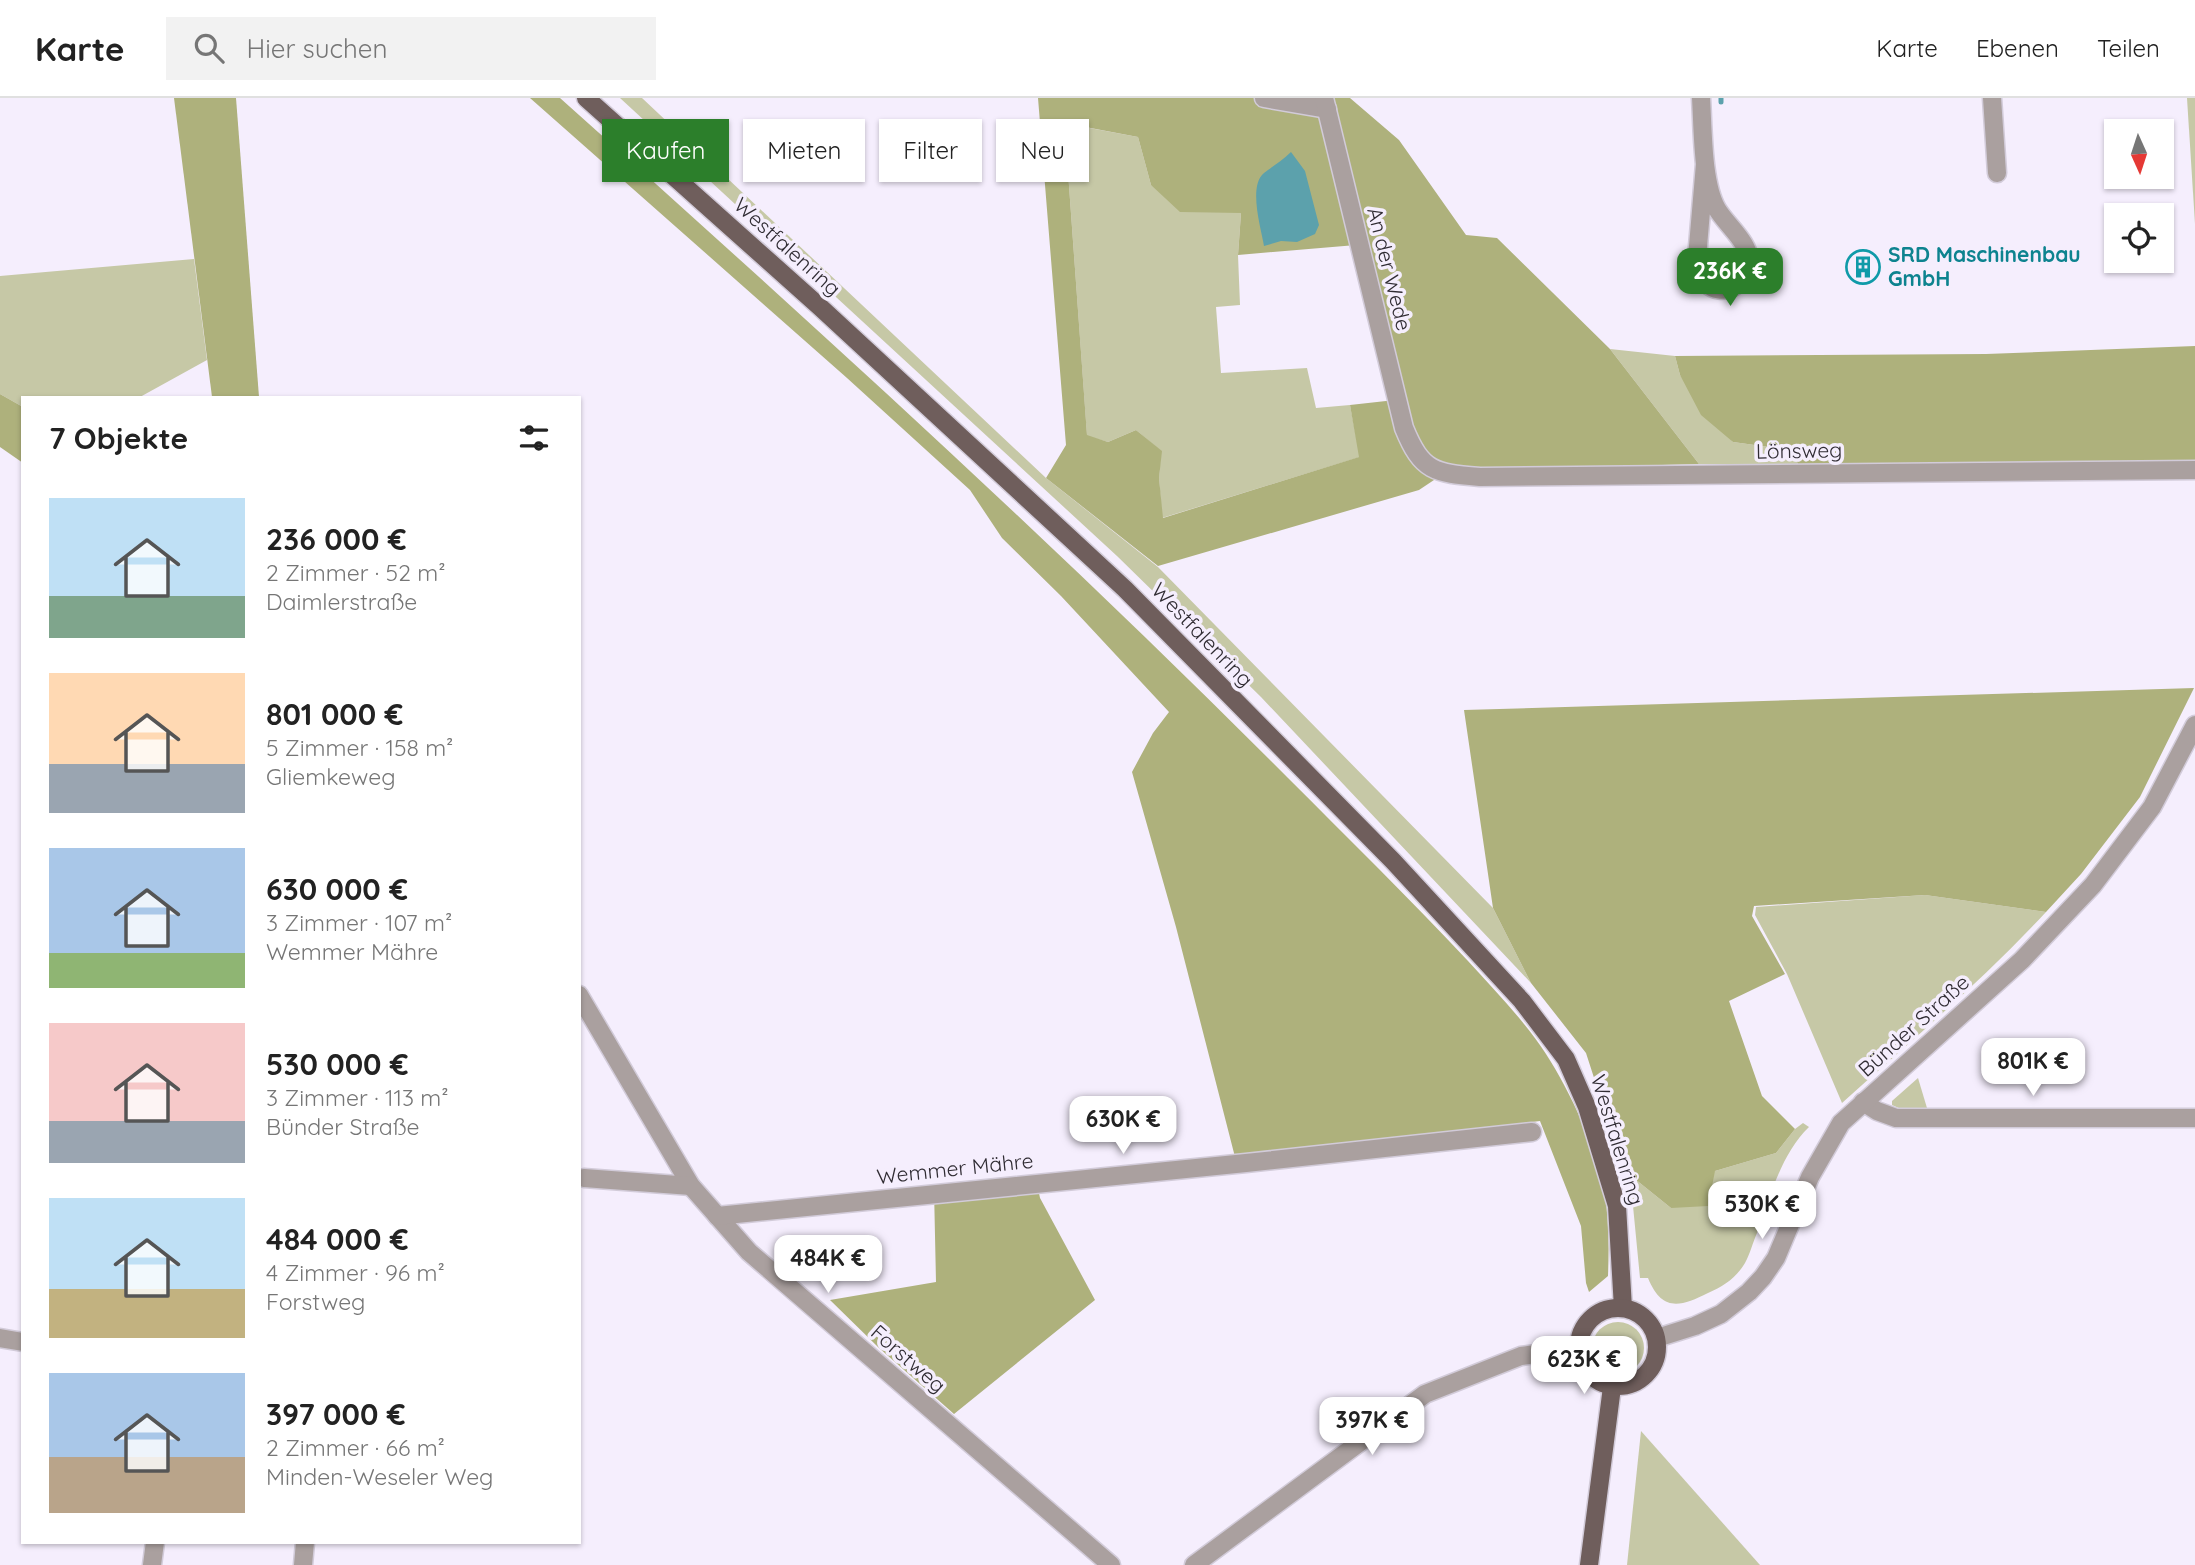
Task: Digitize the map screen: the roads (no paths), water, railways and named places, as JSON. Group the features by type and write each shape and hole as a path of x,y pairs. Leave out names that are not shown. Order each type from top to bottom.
{"main road":[{"name":"Westfalenring","path":"586,98 820,307 1125,589 1392,861 1522,1001 1566,1059 1587,1107 1617,1206 1623,1308"},
{"path":"1612,1308 1623,1308 1641,1315 1657,1338 1658,1351 1654,1364 1637,1382 1625,1387 1612,1387 1592,1378 1580,1359 1580,1337 1591,1318 1612,1308"},
{"path":"1589,1565 1612,1387"}],"street":[{"path":"1264,98 1326,103"},
{"path":"1701,98 1705,164 1697,258 1700,273 1706,283 1715,289 1727,289 1737,285 1746,275 1749,261 1745,247 1716,208 1705,164"},
{"path":"1992,98 1997,173"},
{"name":"An der Wede","path":"1326,103 1404,428 1413,450"},
{"name":"Lönsweg","path":"1413,450 1427,466 1452,474 1479,477 2195,470"},
{"name":"Bünder Straße","path":"1657,1338 1695,1326 1721,1314 1763,1277 1776,1258 1810,1177 1841,1123 2022,960 2093,885 2152,807 2195,725"},
{"name":"Forstweg","path":"581,999 691,1186 749,1252 1111,1565"},
{"path":"1863,1102 1896,1118 2195,1118"},
{"name":"Wemmer Mähre","path":"717,1216 1532,1132"},
{"path":"584,1178 691,1186"},
{"path":"0,1338 21,1342"},
{"path":"1194,1565 1425,1394 1521,1356 1578,1348"},
{"path":"152,1565 155,1544"},
{"path":"303,1565 305,1544"}],"water":[{"path":"1291,152 1305,171 1319,225 1315,234 1297,242 1281,241 1264,246 1256,197 1259,179"}],"place":[{"name":"SRD Maschinenbau GmbH","path":"1863,267"}]}
